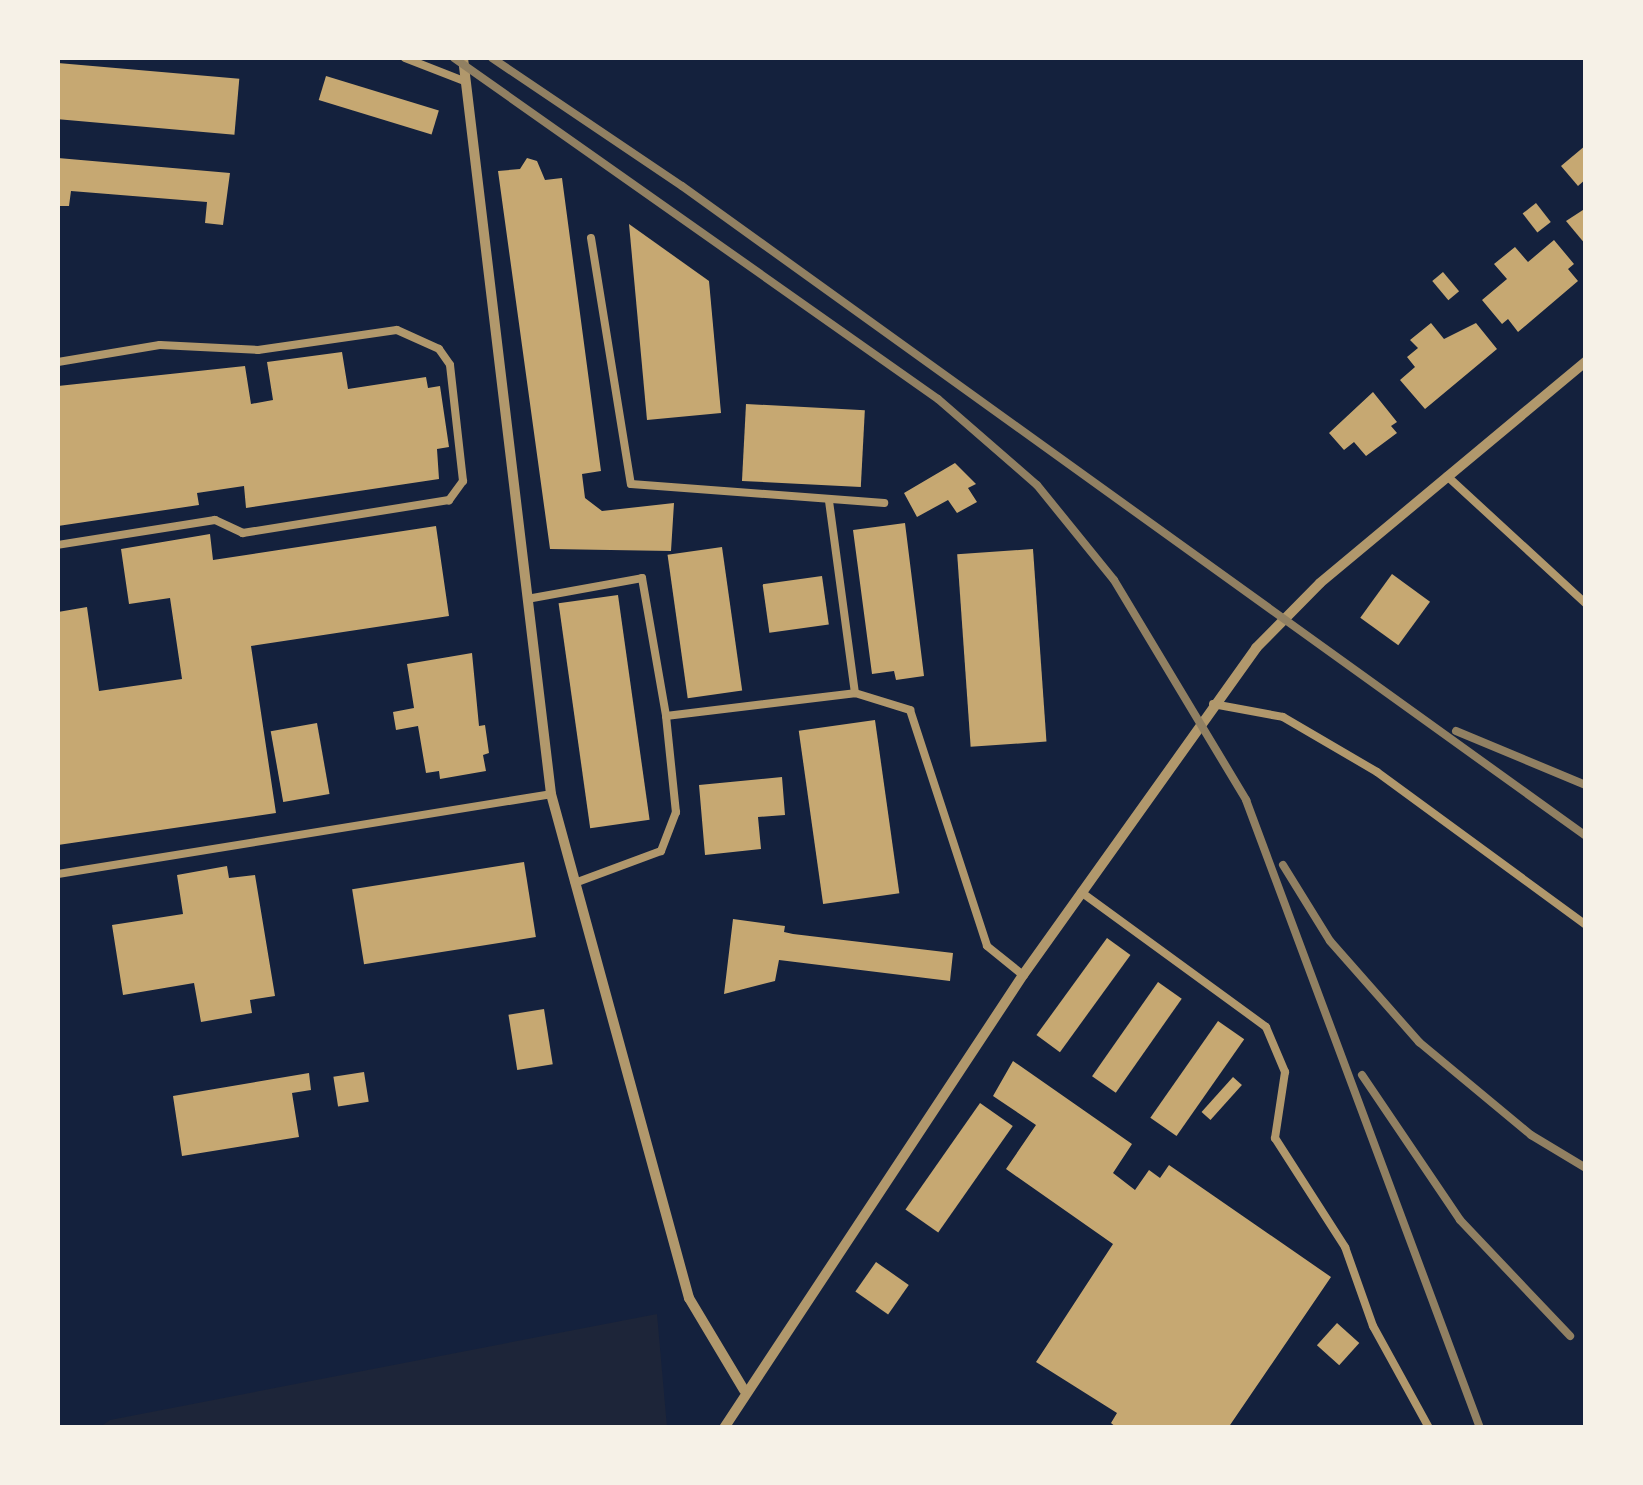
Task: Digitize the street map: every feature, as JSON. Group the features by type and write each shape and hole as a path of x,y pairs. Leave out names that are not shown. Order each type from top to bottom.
{"street":[{"path":"463,58 551,794 689,1298 744,1390"},
{"path":"724,1428 744,1390 1023,975 1213,704 1281,618 1586,361"}],"lane":[{"path":"405,58 464,81"},
{"path":"590,238 631,484 884,502"},
{"path":"58,362 160,345 258,350 398,330 440,349 450,365 463,481 449,500 243,533 216,520 58,545"},
{"path":"1447,476 1586,604"},
{"path":"830,501 855,693"},
{"path":"527,598 642,578 666,716 676,812 661,850 576,883"},
{"path":"666,716 855,693 910,710 987,946 1023,975"},
{"path":"1213,704 1283,717 1378,772 1586,925"},
{"path":"58,874 551,794"},
{"path":"1081,892 1266,1027 1285,1072 1275,1138 1345,1247 1373,1326 1428,1428"}],"shaded area":[{"path":"657,1314 667,1427 100,1427 110,1420"}],"building":[{"path":"58,63 239,79 234,135 58,119"},
{"path":"326,76 439,110 432,134 319,100"},
{"path":"1586,145 1586,179 1578,186 1561,166"},
{"path":"58,158 230,173 223,225 205,223 207,202 71,191 69,206 58,206"},
{"path":"527,158 537,161 545,180 562,178 601,471 582,474 585,498 602,511 674,503 671,551 550,549 498,171 520,169"},
{"path":"1536,203 1551,222 1537,232 1523,213"},
{"path":"1586,208 1586,245 1566,221"},
{"path":"629,224 709,281 721,413 647,420"},
{"path":"1554,240 1574,264 1568,269 1578,281 1518,332 1508,319 1502,324 1482,300 1507,279 1494,264 1515,247 1528,262"},
{"path":"1443,272 1459,291 1448,300 1432,281"},
{"path":"1431,323 1444,339 1476,323 1497,349 1425,409 1400,380 1415,367 1407,357 1418,348 1410,340"},
{"path":"342,352 348,389 426,377 428,388 440,386 449,447 437,449 439,479 246,508 244,486 197,493 199,505 58,526 58,386 245,366 251,404 273,400 267,362"},
{"path":"1373,392 1397,422 1391,426 1397,433 1366,456 1354,442 1344,450 1329,433"},
{"path":"746,404 865,410 861,487 742,481"},
{"path":"955,463 976,484 968,488 977,502 957,513 948,500 917,517 904,493"},
{"path":"905,523 924,676 896,680 894,671 872,674 853,530"},
{"path":"436,526 449,616 251,646 276,813 58,845 58,612 87,607 99,691 182,679 170,598 129,604 121,549 210,534 213,560"},
{"path":"722,547 742,691 688,698 668,555"},
{"path":"1033,549 1046,742 971,747 957,554"},
{"path":"1392,574 1430,602 1398,645 1360,618"},
{"path":"822,576 829,625 769,633 763,584"},
{"path":"618,595 650,820 590,828 559,603"},
{"path":"472,653 479,726 485,725 489,753 483,755 486,771 440,779 439,771 426,773 418,726 396,730 393,712 414,708 407,664"},
{"path":"875,720 899,893 823,904 799,731"},
{"path":"317,723 330,794 283,802 271,731"},
{"path":"782,777 785,815 758,817 761,849 705,855 699,785"},
{"path":"524,862 536,937 364,964 352,889"},
{"path":"227,866 229,878 255,875 275,996 250,1000 252,1013 201,1022 194,983 123,995 112,925 183,914 177,875"},
{"path":"733,919 785,926 784,932 793,934 953,953 950,981 779,960 775,981 724,994"},
{"path":"1107,938 1130,955 1060,1052 1036,1035"},
{"path":"1158,982 1182,999 1116,1093 1092,1076"},
{"path":"544,1009 553,1064 517,1070 508,1015"},
{"path":"1218,1021 1244,1039 1177,1136 1150,1118"},
{"path":"1013,1061 1132,1144 1113,1173 1135,1190 1149,1170 1160,1178 1169,1165 1331,1277 1228,1428 1117,1428 1111,1423 1117,1413 1036,1362 1113,1244 1006,1169 1036,1125 993,1096"},
{"path":"364,1072 369,1102 338,1106 333,1077"},
{"path":"309,1073 311,1090 292,1093 299,1137 182,1156 173,1096"},
{"path":"1233,1077 1242,1085 1210,1120 1202,1112"},
{"path":"980,1103 1013,1126 938,1232 905,1209"},
{"path":"876,1262 909,1285 888,1314 855,1291"},
{"path":"1337,1323 1359,1343 1339,1365 1317,1345"}],"railway":[{"path":"454,58 938,399 1037,485 1114,580 1246,800 1480,1428"},
{"path":"492,58 682,186 1586,836"},
{"path":"1456,731 1586,785"},
{"path":"1283,865 1330,941 1419,1042 1531,1135 1586,1168"},
{"path":"1362,1075 1460,1220 1570,1336"}]}
